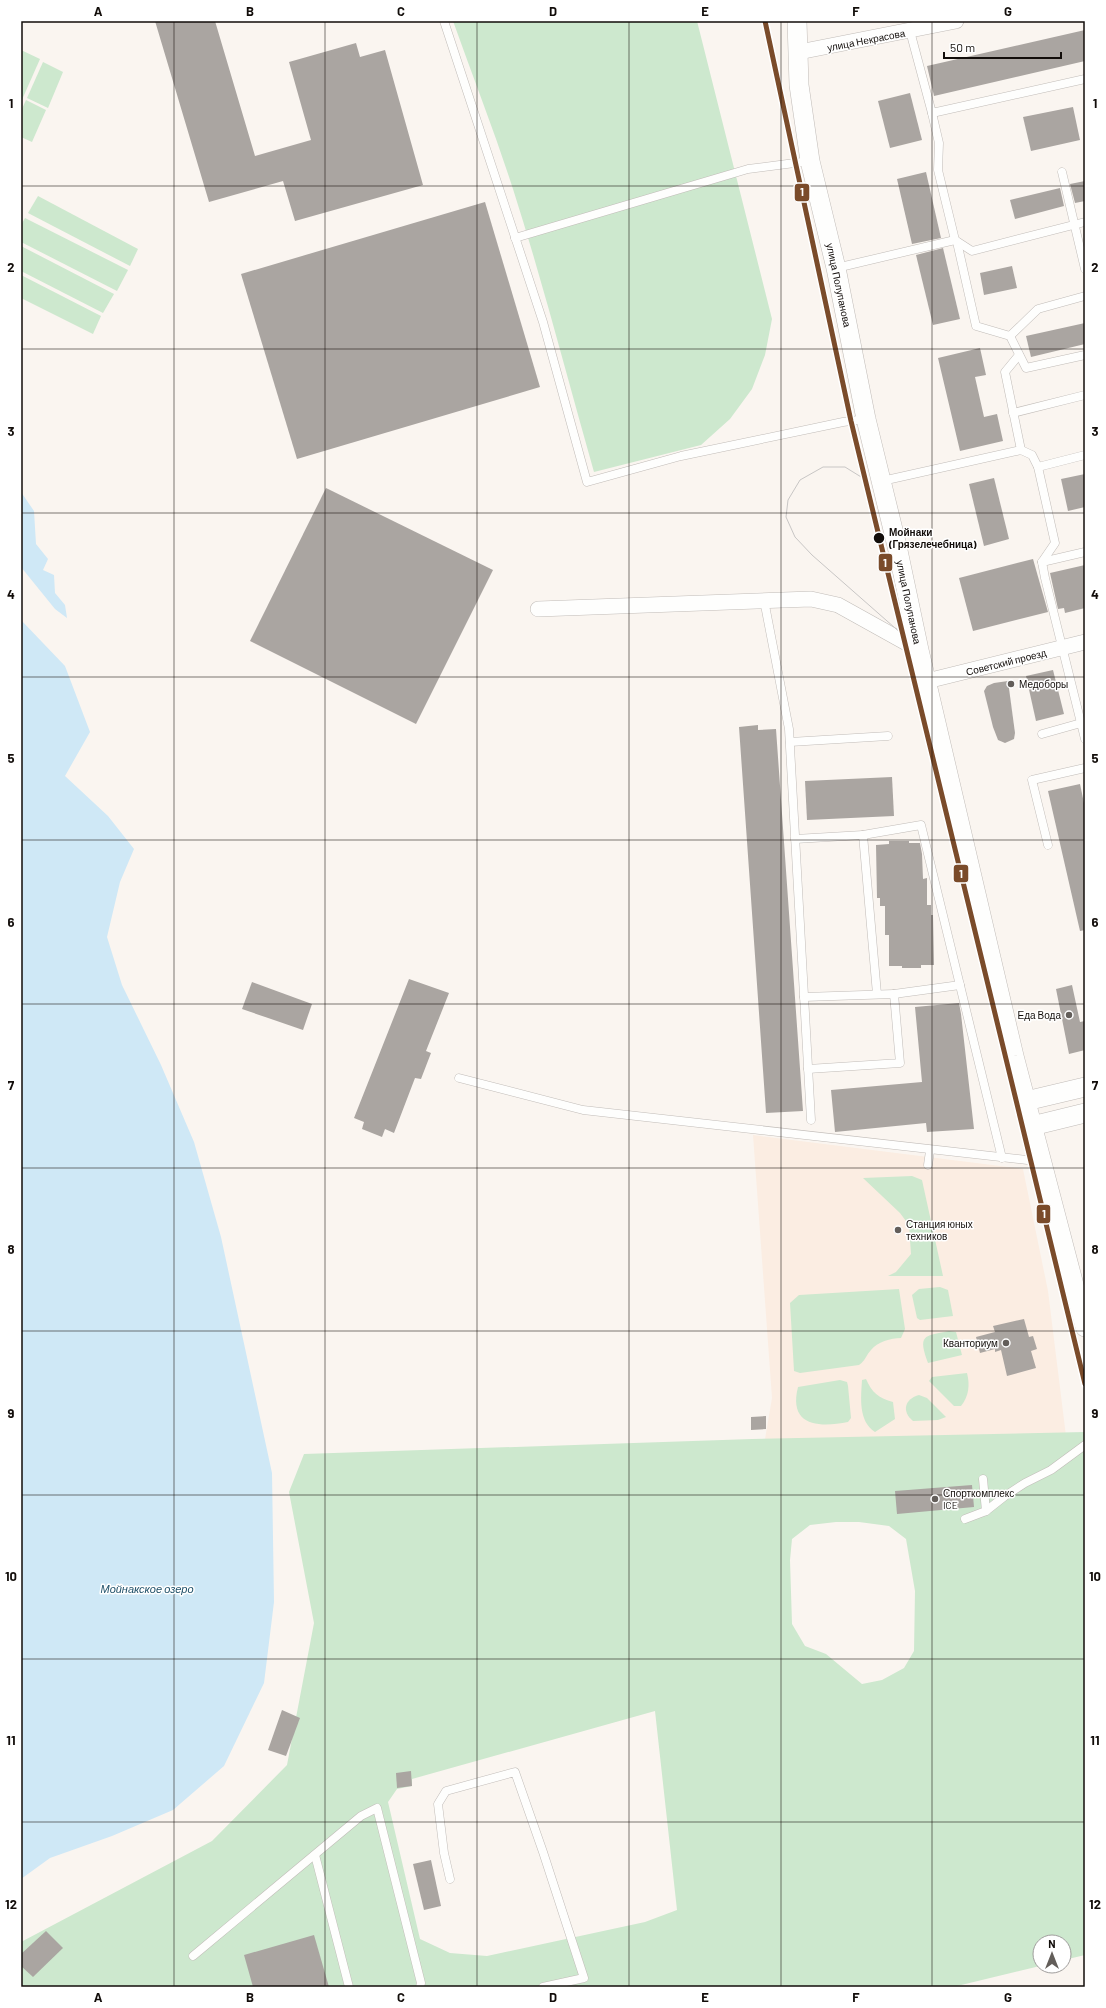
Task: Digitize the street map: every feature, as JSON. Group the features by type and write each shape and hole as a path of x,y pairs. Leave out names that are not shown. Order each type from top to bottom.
{"street":[{"name":"улица Полупанова","path":"797,21 799,85 810,161 836,268 866,419 908,593 919,650 1014,1056 1032,1126"},
{"name":"улица Некрасова","path":"799,52 910,31 939,23 956,21"},
{"path":"538,609 811,599 838,605 919,650"},
{"name":"Советский проезд","path":"927,681 1085,642"},
{"path":"1026,1101 1085,1087"},
{"path":"1085,1113 1032,1126 1085,1327"}],"lane":[{"path":"444,21 543,322 587,482 681,456 843,422 866,419"},
{"path":"910,31 939,143 938,170 976,326 1010,336 1026,368 1085,355"},
{"path":"932,113 1085,79"},
{"path":"515,238 748,169 810,161"},
{"path":"1062,172 1085,269"},
{"path":"836,268 956,241 972,251 1085,222"},
{"path":"1010,336 1038,309 1085,296"},
{"path":"1019,355 1005,372 1021,450"},
{"path":"1013,413 1085,395"},
{"path":"882,481 1021,450 1032,455 1038,467 1055,543 1042,562 1085,739"},
{"path":"1038,467 1085,455"},
{"path":"1042,562 1085,552"},
{"path":"764,600 789,729 811,1120"},
{"path":"1042,734 1081,723"},
{"path":"790,742 888,736"},
{"path":"1048,845 1032,780 1085,768"},
{"path":"795,839 863,835 921,825 1002,1158"},
{"path":"863,835 877,994"},
{"path":"804,997 894,994 960,985"},
{"path":"808,1069 900,1063 894,994"},
{"path":"459,1078 583,1110 930,1151 1036,1161 1042,1164"},
{"path":"928,1165 930,1151"},
{"path":"965,1519 986,1511 1025,1483 1051,1470 1085,1445"},
{"path":"983,1478 986,1511"},
{"path":"450,1879 444,1853 438,1804 446,1791 514,1772 543,1852 584,1978 543,1987"},
{"path":"194,1956 361,1816 377,1808 421,1983 420,1987"},
{"path":"315,1855 349,1987"}],"shaded area":[{"name":"Станция юных техников","path":"753,1135 1023,1169 1048,1291 1067,1444 764,1445 772,1398"}],"green space":[{"path":"453,21 697,21 772,319 765,355 752,389 730,419 701,445 594,472 524,224 491,126"},
{"path":"21,50 40,59 21,102"},
{"path":"43,62 63,72 48,108 27,98"},
{"path":"26,100 46,110 32,142 21,137 21,111"},
{"path":"38,196 138,249 130,266 28,213"},
{"path":"25,218 128,270 117,291 21,242 21,225"},
{"path":"21,246 114,294 103,313 21,271"},
{"path":"21,275 101,316 93,334 21,298"},
{"path":"912,1176 922,1180 943,1276 888,1276 896,1272 911,1254 909,1225 900,1213 863,1178"},
{"path":"940,1287 948,1290 953,1316 920,1320 917,1318 912,1295 919,1289"},
{"path":"899,1289 905,1329 901,1338 880,1343 869,1352 859,1365 800,1373 794,1371 790,1303 799,1295"},
{"path":"949,1331 956,1332 962,1355 928,1363 923,1347 925,1338 933,1334"},
{"path":"967,1373 968,1390 966,1398 961,1406 954,1406 929,1381 932,1377"},
{"path":"866,1379 876,1394 893,1402 895,1419 875,1432 866,1422 863,1415 861,1394 862,1380"},
{"path":"840,1380 847,1382 848,1386 851,1418 848,1422 827,1425 817,1424 802,1417 798,1410 796,1400 798,1387"},
{"path":"919,1395 927,1398 946,1417 938,1420 913,1421 907,1413 906,1406 910,1399"},
{"path":"1085,1432 1085,1955 1072,1958 1072,1934 1032,1934 1032,1968 953,1987 21,1987 21,1942 212,1841 287,1765 314,1623 289,1492 304,1454 752,1439","holes":["836,1522 859,1522 889,1526 906,1539 915,1591 914,1651 904,1668 882,1680 862,1684 826,1654 805,1646 792,1624 790,1560 792,1539 810,1525","655,1711 677,1910 645,1922 487,1956 450,1953 420,1939 388,1802 397,1789 412,1786 412,1779"]}],"water":[{"path":"21,492 34,511 36,544 48,559 43,570 54,575 55,593 65,605 67,618 55,609 21,567"},
{"name":"Мойнакское озеро","path":"21,620 65,666 90,732 65,776 108,816 134,849 120,882 107,937 122,985 161,1065 194,1142 221,1237 272,1473 274,1602 264,1683 224,1766 173,1810 112,1836 50,1858 21,1879"}],"building":[{"path":"155,21 215,21 255,156 311,140 289,62 356,43 360,57 385,50 423,185 295,221 283,181 209,202"},
{"path":"1085,30 1085,61 934,96 927,66"},
{"path":"910,93 922,140 890,148 878,101"},
{"path":"1073,107 1080,140 1031,151 1023,117"},
{"path":"926,172 941,238 912,244 897,179"},
{"path":"1085,181 1085,201 1075,203 1070,184"},
{"path":"1060,188 1064,206 1015,219 1010,200"},
{"path":"485,202 540,387 297,459 241,274"},
{"path":"943,248 960,319 933,325 916,255"},
{"path":"1012,266 1017,288 984,295 980,273"},
{"path":"1085,323 1085,344 1031,357 1026,336"},
{"path":"980,348 986,375 975,377 984,417 997,414 1003,441 960,451 938,358"},
{"path":"1085,474 1085,507 1068,511 1061,479"},
{"path":"994,478 1009,539 984,546 969,484"},
{"path":"326,488 493,570 416,724 250,641"},
{"path":"1033,559 1048,612 973,631 959,578"},
{"path":"1085,565 1085,608 1065,613 1064,608 1058,609 1050,573"},
{"path":"1053,670 1064,714 1036,721 1026,676"},
{"path":"1008,681 1015,733 1014,739 1005,743 998,740 993,727 984,691 987,686 994,683"},
{"path":"758,725 758,730 776,729 803,1111 766,1113 739,727"},
{"path":"892,777 894,816 807,820 805,781"},
{"path":"1080,784 1085,808 1085,930 1080,931 1048,791"},
{"path":"889,841 909,841 909,843 920,843 923,879 927,878 927,905 931,905 931,915 933,915 934,965 921,965 921,968 889,966 889,935 885,935 885,906 880,906 880,898 877,898 876,845 889,844"},
{"path":"409,979 449,993 426,1051 431,1053 421,1079 415,1078 394,1133 385,1129 382,1137 362,1129 364,1122 354,1118"},
{"path":"252,982 312,1004 303,1030 242,1009"},
{"path":"1072,985 1080,1022 1085,1021 1085,1050 1069,1054 1056,989"},
{"path":"959,1003 974,1129 927,1132 926,1123 835,1132 831,1090 922,1082 915,1007"},
{"name":"Кванториум","path":"1024,1319 1029,1337 1033,1336 1037,1349 1031,1351 1036,1368 1007,1376 1001,1350 995,1352 995,1349 980,1353 976,1337 995,1332 993,1326"},
{"path":"766,1416 766,1429 751,1430 751,1417"},
{"name":"Спорткомплекс ICE","path":"972,1485 974,1507 897,1514 895,1491"},
{"path":"282,1710 300,1718 286,1756 268,1750"},
{"path":"411,1771 412,1786 397,1788 396,1773"},
{"path":"431,1860 441,1906 424,1910 413,1864"},
{"path":"46,1931 63,1948 33,1977 21,1966 21,1954"},
{"path":"314,1935 329,1987 253,1987 244,1955"}],"tram line":[{"path":"866,480 845,467 823,467 800,480 788,500 786,517 795,537 812,555 903,635"}],"transit line":[{"name":"1","path":"765,21 851,421 1085,1384"}],"place":[{"name":"Мойнаки (Грязелечебница)","path":"879,538"},
{"name":"Медоборы","path":"1011,684"},
{"name":"Еда Вода","path":"1069,1015"},
{"name":"Станция юных техников","path":"898,1230"},
{"name":"Кванториум","path":"1006,1343"},
{"name":"Спорткомплекс ICE","path":"935,1499"}]}
